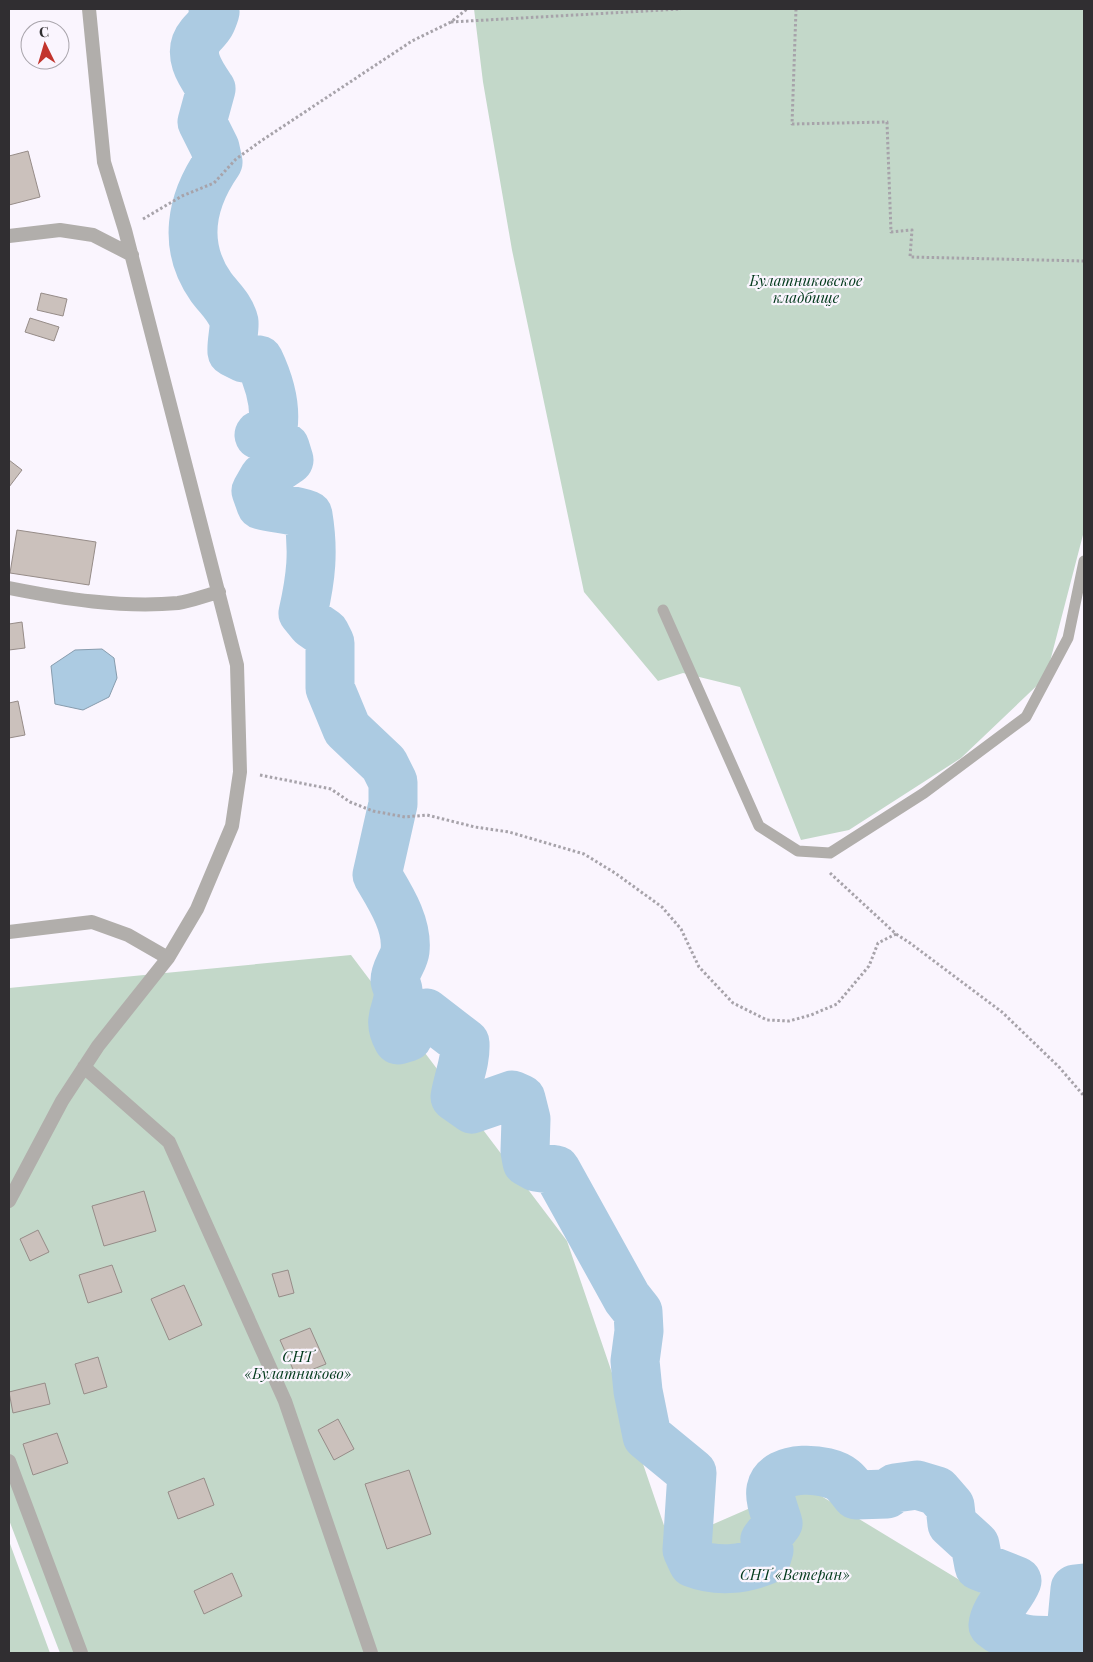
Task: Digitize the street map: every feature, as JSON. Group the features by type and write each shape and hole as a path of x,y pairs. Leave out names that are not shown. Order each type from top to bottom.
{"street":[{"path":"9,1201 62,1101 98,1046 168,958 197,909 232,826 240,772 237,665 220,592 132,255 104,162 90,9"},
{"path":"9,236 60,230 93,236 132,255"},
{"path":"9,588 59,598 129,604 180,603 220,592"},
{"path":"9,932 92,922 128,935 168,958"},
{"path":"84,1067 169,1142 285,1401 371,1653"},
{"path":"9,1461 81,1653"}],"lane":[{"path":"663,610 759,826 798,851 830,853 924,793 1026,717 1068,638 1084,562"}],"path":[{"path":"125,230 182,196 214,183 236,160 261,141 412,41 451,22 467,9"},
{"path":"451,22 681,9"},
{"path":"796,9 792,124 887,122 891,232 912,230 910,258 1084,261"},
{"path":"240,772 331,789 350,802 373,811 404,817 427,815 475,827 509,832 584,854 615,873 662,907 681,930 699,967 734,1003 767,1020 789,1021 811,1015 837,1004 868,966 878,944 896,934"},
{"path":"830,853 829,872 896,934 910,942 1002,1012 1059,1066 1084,1096"}],"green space":[{"name":"Булатниковское кладбище","path":"474,9 1084,9 1084,531 1046,677 961,758 849,830 801,840 740,687 683,673 658,681 584,592 512,250 483,82"},
{"name":"СНТ «Булатниково»","path":"351,955 567,1241 670,1543 803,1485 1080,1653 60,1653 9,1520 9,988"},
{"path":"9,1541 50,1653 9,1653"}],"water":[{"path":"102,649 114,658 117,678 109,697 83,710 55,704 51,666 75,650"}],"building":[{"path":"28,151 40,197 9,205 9,156"},
{"path":"41,293 67,299 63,316 37,310"},
{"path":"30,318 59,327 54,341 25,332"},
{"path":"9,460 22,470 9,487"},
{"path":"17,530 96,542 89,585 10,573"},
{"path":"22,622 25,648 9,650 9,624"},
{"path":"18,701 25,735 9,738 9,703"},
{"path":"144,1191 156,1231 104,1246 92,1206"},
{"path":"38,1230 49,1252 30,1261 20,1239"},
{"path":"112,1265 122,1292 88,1303 79,1275"},
{"path":"288,1270 294,1293 279,1297 272,1274"},
{"path":"184,1285 202,1325 169,1340 151,1299"},
{"path":"310,1328 326,1364 296,1376 280,1340"},
{"path":"98,1357 107,1387 84,1394 75,1364"},
{"path":"45,1383 50,1404 13,1413 9,1392"},
{"path":"338,1419 354,1449 334,1460 318,1430"},
{"path":"57,1433 68,1463 33,1475 23,1444"},
{"path":"409,1470 431,1534 387,1549 365,1484"},
{"path":"204,1478 214,1505 178,1519 168,1492"},
{"path":"232,1573 242,1596 204,1614 194,1591"}],"waterway":[{"path":"213,9 215,12 210,25 197,42 195,56 199,70 211,89 202,122 215,148 218,162 201,192 193,224 193,240 196,256 202,271 211,287 228,308 234,322 232,352 244,358 259,360 266,376 273,402 274,420 273,428 259,435 285,447 289,460 264,477 256,491 261,505 297,511 308,515 311,564 303,613 312,624 325,633 330,643 330,688 347,729 384,764 393,782 393,804 377,875 397,911 404,931 405,951 395,980 398,998 393,1025 398,1040 408,1037 417,1018 426,1013 465,1043 463,1063 455,1097 472,1109 512,1095 521,1099 526,1119 525,1151 527,1162 536,1167 556,1170 627,1298 638,1312 639,1331 635,1361 638,1391 647,1436 692,1473 687,1550 693,1563 711,1568 729,1569 748,1566 766,1560 769,1550 765,1540 778,1523 771,1497 771,1489 775,1481 782,1475 803,1470 826,1472 836,1476 843,1480 856,1495 887,1494 895,1488 917,1485 937,1491 950,1506 952,1524 975,1545 979,1566 1017,1581 997,1613 993,1625 1009,1635 1036,1640 1064,1640 1071,1632 1075,1589 1084,1588"}],"park label":[{"name":"СНТ «Ветеран»","path":"795,1574"}]}
